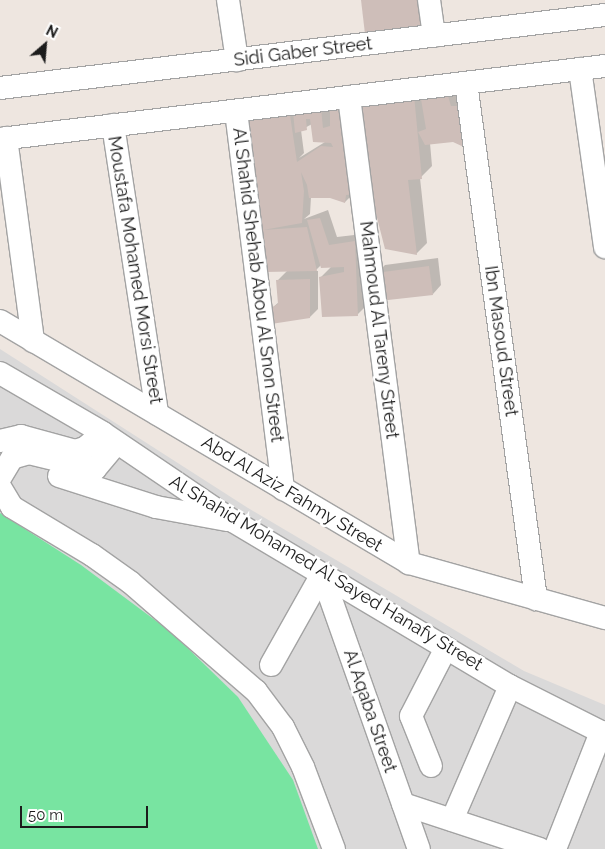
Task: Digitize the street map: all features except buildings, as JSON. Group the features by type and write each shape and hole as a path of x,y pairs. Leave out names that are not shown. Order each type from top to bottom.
{"street":[{"path":"228,0 237,60"},
{"path":"429,0 434,36"},
{"name":"Sidi Gaber Street","path":"0,88 605,15"},
{"path":"33,341 3,138 605,66"},
{"path":"580,69 605,247"},
{"name":"Ibn Masoud Street","path":"466,83 536,599"},
{"name":"Mahmoud Al Tareny Street","path":"349,97 409,563"},
{"name":"Al Shahid Shehab Abou Al Snon Street","path":"236,111 283,489"},
{"name":"Moustafa Mohamed Morsi Street","path":"113,125 157,414"},
{"name":"Abd Al Aziz Fahmy Street","path":"0,321 409,563 605,618"},
{"name":"Al Shahid Mohamed Al Sayed Hanafy Street","path":"0,373 110,438 233,521 510,686 603,733"},
{"path":"0,441 21,436 75,451 110,438"},
{"path":"0,478 12,458 29,453 94,469 110,438"},
{"path":"59,476 156,507 233,521"},
{"path":"0,487 12,507 92,555 130,582 256,691 283,727 303,767 334,849"},
{"path":"271,665 322,574"},
{"name":"Al Aqaba Street","path":"322,574 419,849"},
{"path":"431,766 411,716 446,648"},
{"path":"452,820 510,686"},
{"path":"555,849 603,733"},
{"path":"403,804 540,849"}],"shaded area":[{"path":"0,349 248,508 524,671 605,705 605,849 0,849"}],"green space":[{"path":"0,513 81,565 171,632 238,697 293,780 318,849 0,849"}]}
